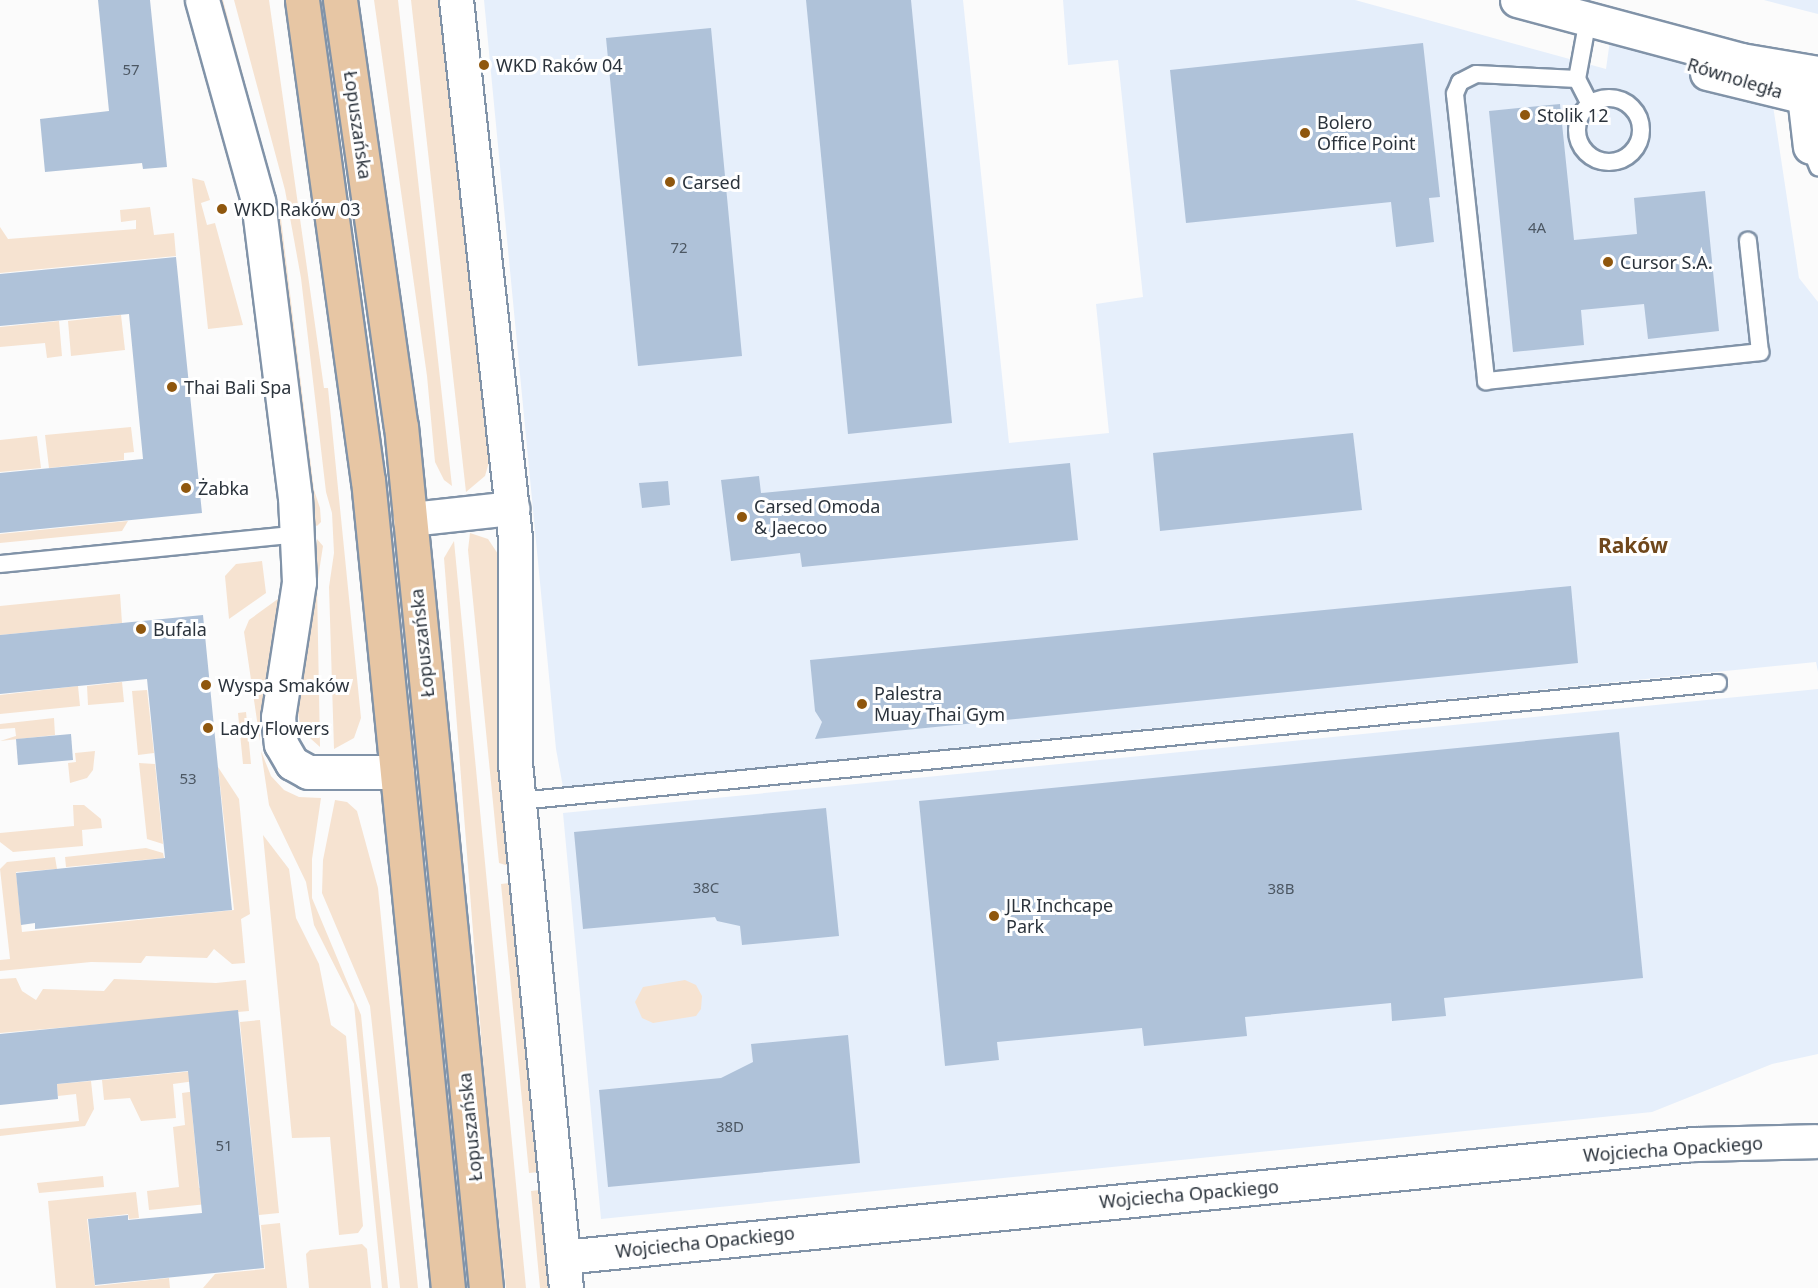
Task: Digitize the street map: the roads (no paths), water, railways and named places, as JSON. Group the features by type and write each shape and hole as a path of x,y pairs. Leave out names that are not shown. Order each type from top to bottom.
{"main road":[{"name":"Łopuszańska","path":"302,0 357,388 448,1288"},
{"name":"Łopuszańska","path":"340,0 410,519 486,1288"}],"street":[{"path":"202,0 258,201 298,534 296,613 278,717 283,750 297,767 313,773 397,772"},
{"path":"456,0 512,508 519,801 565,1272"},
{"name":"Równoległa","path":"1517,0 1741,60 1810,85"},
{"path":"1810,85 1814,157"},
{"path":"410,519 512,508"},
{"name":"Wojciecha Opackiego","path":"565,1272 1694,1144 1815,1141"}],"lane":[{"path":"1588,19 1577,80 1590,104"},
{"path":"1577,80 1476,74 1460,82 1455,94 1486,381 1760,352 1748,241"},
{"path":"0,564 298,534"},
{"path":"519,801 1718,683"}],"place":[{"name":"WKD Raków 04","path":"484,65"},
{"name":"Stolik 12","path":"1525,115"},
{"name":"Bolero Office Point","path":"1305,133"},
{"name":"Carsed","path":"670,182"},
{"name":"WKD Raków 03","path":"222,209"},
{"name":"Cursor S.A.","path":"1608,262"},
{"name":"Thai Bali Spa","path":"172,387"},
{"name":"Żabka","path":"186,488"},
{"name":"Carsed Omoda & Jaecoo","path":"742,517"},
{"name":"Bufala","path":"141,629"},
{"name":"Wyspa Smaków","path":"206,685"},
{"name":"Palestra Muay Thai Gym","path":"862,704"},
{"name":"Lady Flowers","path":"208,728"},
{"name":"JLR Inchcape Park","path":"994,916"}],"district":[{"name":"Raków","path":"1633,545"}]}
